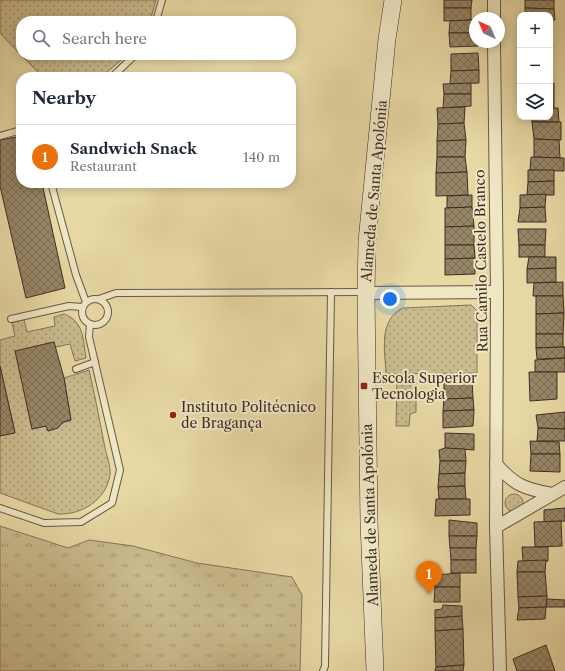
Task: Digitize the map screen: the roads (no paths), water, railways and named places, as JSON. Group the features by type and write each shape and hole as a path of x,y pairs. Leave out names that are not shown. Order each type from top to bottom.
{"street":[{"name":"Alameda de Santa Apolónia","path":"375,671 369,522 366,292 368,233 393,0"},
{"path":"494,0 494,12"},
{"name":"Rua Camilo Castelo Branco","path":"494,48 497,292 496,527 500,671"},
{"path":"366,292 497,292"},
{"path":"496,464 508,477 528,490 552,494"},
{"path":"496,527 565,486"}],"lane":[{"path":"157,16 162,0"},
{"path":"117,72 130,60"},
{"path":"0,136 16,131"},
{"path":"52,188 84,304 83,319 90,324 98,325 105,320 107,316 108,308 100,299"},
{"path":"323,671 325,666 331,292"},
{"path":"10,319 84,304 91,299 100,299 116,293 366,292"},
{"path":"0,508 44,523 81,522 112,503 120,470 89,337 90,324"},
{"path":"76,369 95,362"}],"place":[{"name":"Escola Superior Tecnologia","path":"364,386"},
{"name":"Instituto Politécnico de Bragança","path":"173,415"},
{"name":"Sandwich Snack","path":"429,594"}]}
